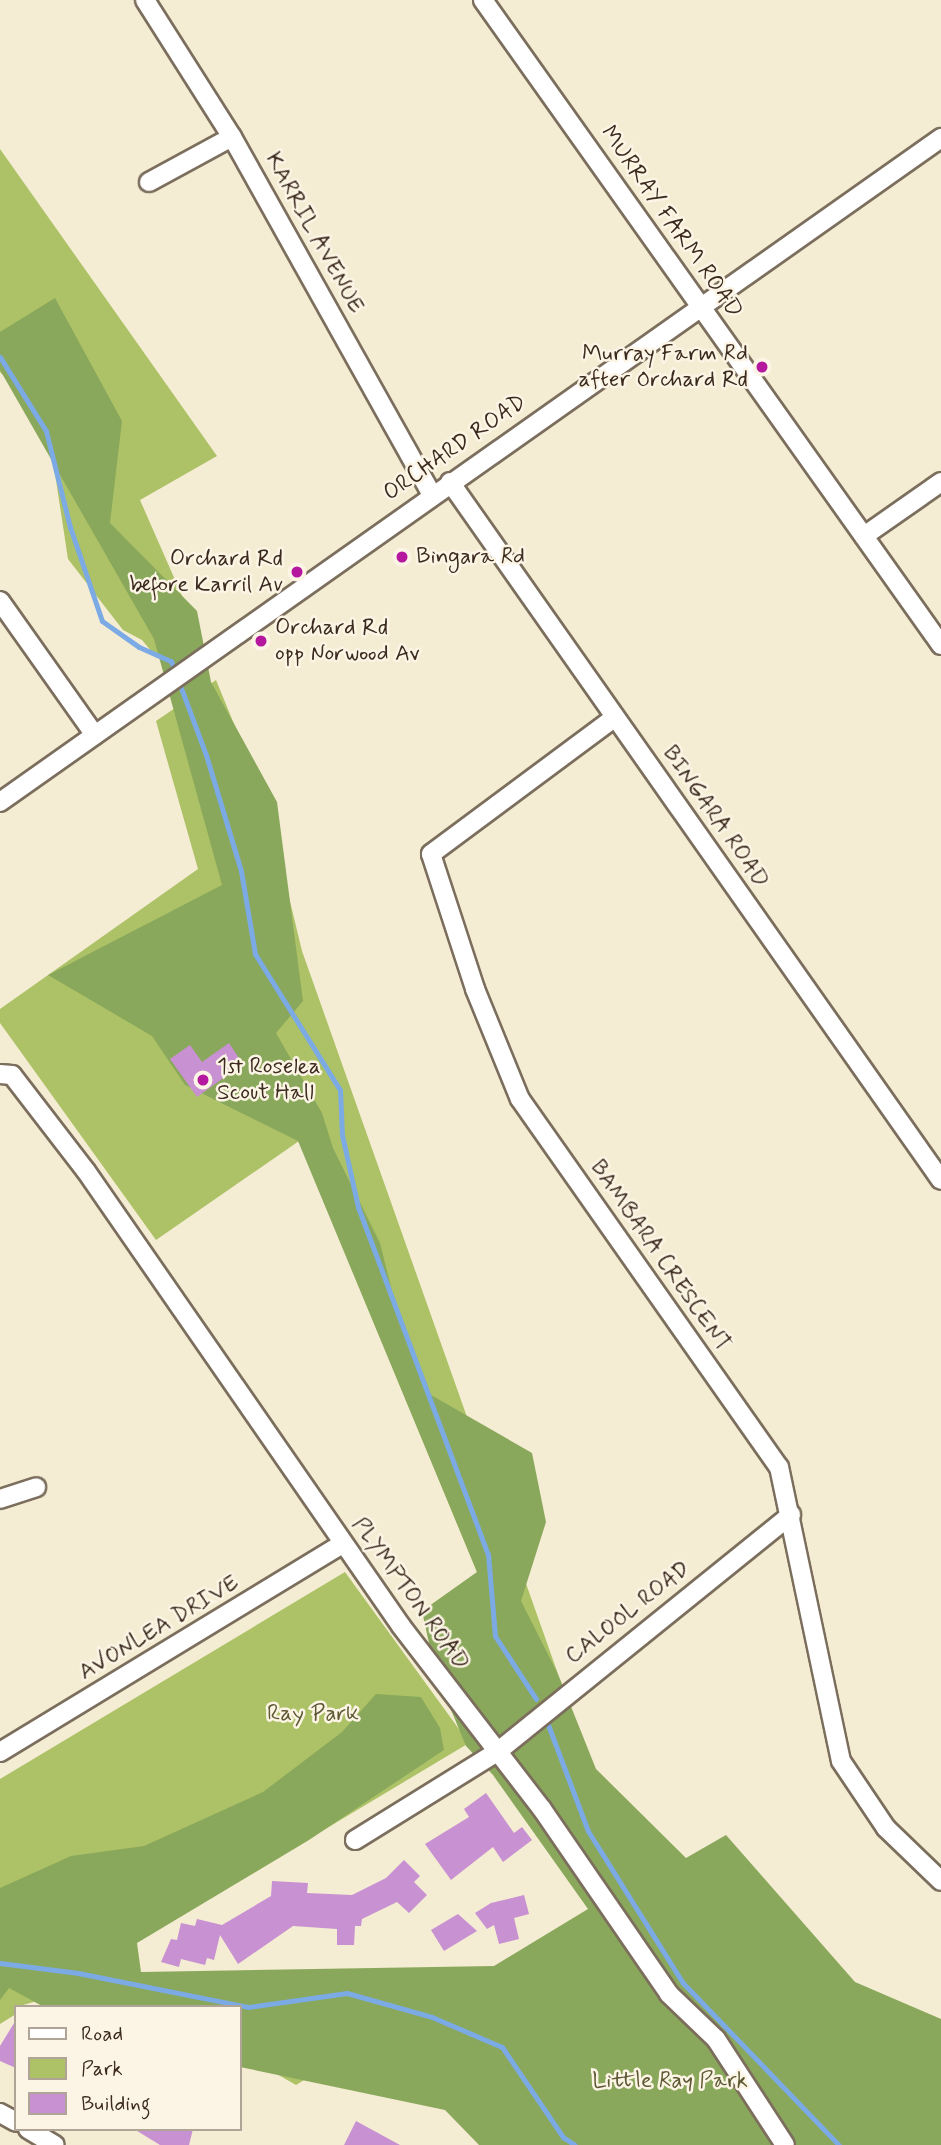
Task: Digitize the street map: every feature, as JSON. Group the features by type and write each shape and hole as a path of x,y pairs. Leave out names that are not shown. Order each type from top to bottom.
{"street":[{"name":"KARRIL AVENUE","path":"145,0 232,137 432,495"},
{"name":"MURRAY FARM ROAD","path":"482,0 941,645"},
{"path":"149,182 232,137"},
{"name":"ORCHARD ROAD","path":"0,802 941,138"},
{"name":"BINGARA ROAD","path":"450,482 941,1180"},
{"path":"864,536 941,482"},
{"path":"0,601 95,735"},
{"name":"BAMBARA CRESCENT","path":"614,718 431,854 475,989 520,1099 779,1467 841,1761 887,1828 941,1881"},
{"name":"PLYMPTON ROAD","path":"0,1074 12,1074 130,1231 342,1544 574,1853 669,1994 716,2039 785,2145"},
{"path":"0,1499 36,1487"},
{"name":"CALOOL ROAD","path":"355,1840 497,1752 791,1515"},
{"name":"AVONLEA DRIVE","path":"0,1752 342,1544"},
{"path":"31,2131 55,2145"}],"green space":[{"path":"0,149 217,456 140,500 197,630 157,658 142,640 123,630 68,559 47,421 0,372"},
{"name":"Little Ray Park","path":"55,298 122,421 110,523 197,611 211,682 277,802 303,1001 276,1033 322,1113 333,1148 380,1243 393,1295 431,1395 532,1453 546,1522 521,1601 558,1674 596,1769 686,1858 726,1835 855,1982 941,2019 941,2145 479,2145 445,2110 242,2067 242,2005 40,2005 9,1988 0,2000 0,1888 71,1856 144,1846 263,1792 342,1732 376,1694 421,1697 440,1728 444,1750 309,1840 137,1943 141,1972 494,1966 588,1909 493,1775 466,1746 435,1671 422,1611 477,1572 298,1141 185,1085 152,1036 48,975 222,885 154,639 0,370 0,332"},
{"path":"216,680 266,802 302,951 558,1674 477,1572 299,1141 156,1240 0,1023 0,1009 198,869 156,721"},
{"name":"Ray Park","path":"345,1572 469,1743 90,1970 383,2031 296,2085 242,2054 242,2005 42,2005 37,2001 14,2005 14,2015 0,2024 0,1779"}],"building":[{"name":"1st Roselea Scout Hall","path":"229,1043 243,1064 197,1097 170,1059 190,1045 202,1062"},
{"path":"486,1793 514,1833 522,1827 532,1840 503,1862 493,1847 451,1880 425,1844 469,1817 464,1809"},
{"path":"404,1860 420,1876 414,1882 427,1895 409,1913 397,1902 362,1919 361,1926 355,1926 354,1945 337,1945 337,1929 293,1926 238,1964 220,1935 214,1960 207,1958 205,1965 181,1959 179,1967 161,1962 171,1939 177,1940 181,1923 195,1926 197,1919 222,1925 271,1896 272,1881 308,1883 307,1893 352,1895 386,1878"},
{"path":"524,1895 529,1914 514,1918 519,1939 499,1944 494,1925 487,1929 475,1913 491,1903"},
{"path":"458,1914 477,1931 444,1951 431,1930"},
{"path":"14,2023 14,2067 0,2061 0,2046"},
{"path":"356,2121 400,2145 344,2145"},
{"path":"137,2131 192,2131 189,2145 160,2145"}],"waterway":[{"path":"0,357 46,431 70,527 102,621 139,647 171,661 206,755 241,871 255,954 340,1090 342,1135 358,1207 488,1554 495,1636 536,1699"},
{"path":"547,1722 588,1831 683,1983 839,2145"},
{"path":"0,1963 78,1973 238,2005"},
{"path":"242,2006 347,1993 432,2017 502,2047 563,2137 575,2145"}],"place":[{"name":"Murray Farm Rd after Orchard Rd","path":"762,367"},
{"name":"Bingara Rd","path":"402,557"},
{"name":"Orchard Rd before Karril Av","path":"297,572"},
{"name":"Orchard Rd opp Norwood Av","path":"261,641"},
{"name":"1st Roselea Scout Hall","path":"203,1080"}]}
